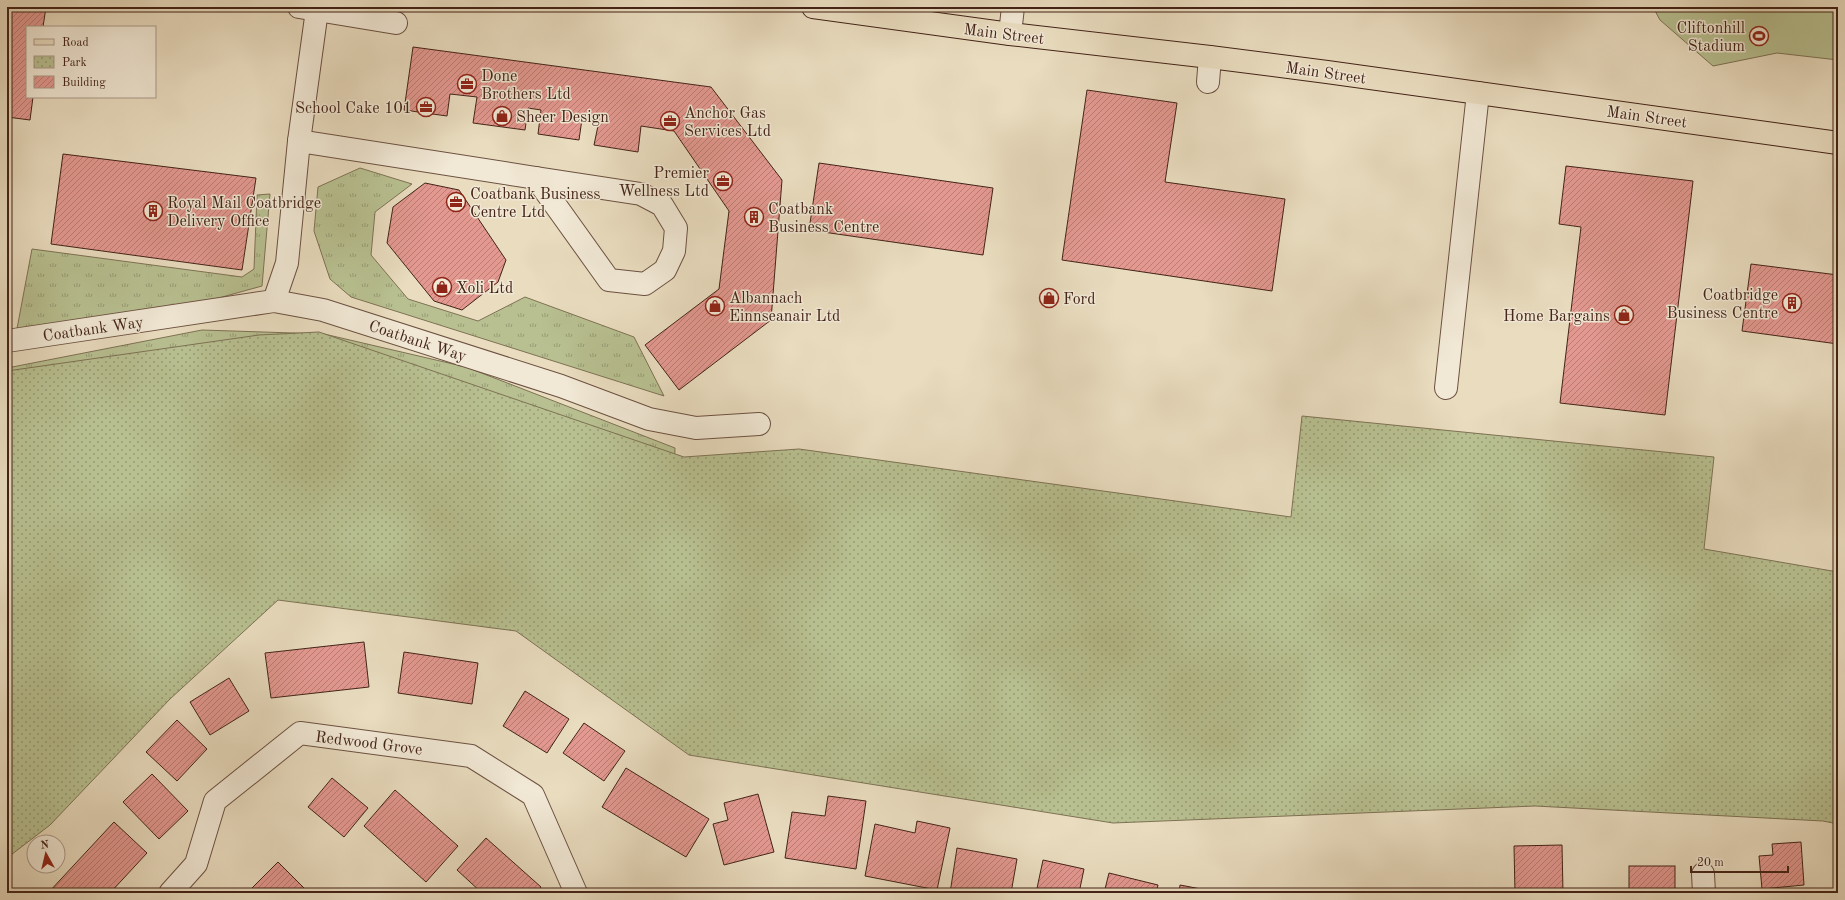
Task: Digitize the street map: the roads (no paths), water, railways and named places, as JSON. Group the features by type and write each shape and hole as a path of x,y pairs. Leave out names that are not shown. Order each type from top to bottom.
{"main road":[{"name":"Main Street","path":"813,7 1010,34 1210,57 1478,92 1838,144"}],"street":[{"path":"1010,34 1013,7"},
{"path":"274,301 287,263 300,141 308,9 396,23"},
{"path":"1208,82 1210,57"},
{"path":"1446,388 1478,92"},
{"path":"300,141 641,194 662,205 676,228 674,251 665,270 645,284 609,280 536,178"},
{"name":"Coatbank Way","path":"7,341 274,301 323,310 561,386 648,419 696,428 759,424"},
{"name":"Redwood Grove","path":"170,893 196,864 215,801 300,733 471,756 533,794 576,893"}],"place":[{"name":"Cliftonhill Stadium","path":"1759,36"},
{"name":"Done Brothers Ltd","path":"467,84"},
{"name":"School Cake 101","path":"426,107"},
{"name":"Sheer Design","path":"502,116"},
{"name":"Anchor Gas Services Ltd","path":"670,121"},
{"name":"Premier Wellness Ltd","path":"723,181"},
{"name":"Coatbank Business Centre Ltd","path":"456,202"},
{"name":"Royal Mail Coatbridge Delivery Office","path":"153,211"},
{"name":"Coatbank Business Centre","path":"754,217"},
{"name":"Xoli Ltd","path":"442,287"},
{"name":"Ford","path":"1049,298"},
{"name":"Coatbridge Business Centre","path":"1792,303"},
{"name":"Albannach Einnseanair Ltd","path":"715,306"},
{"name":"Home Bargains","path":"1624,315"}]}
